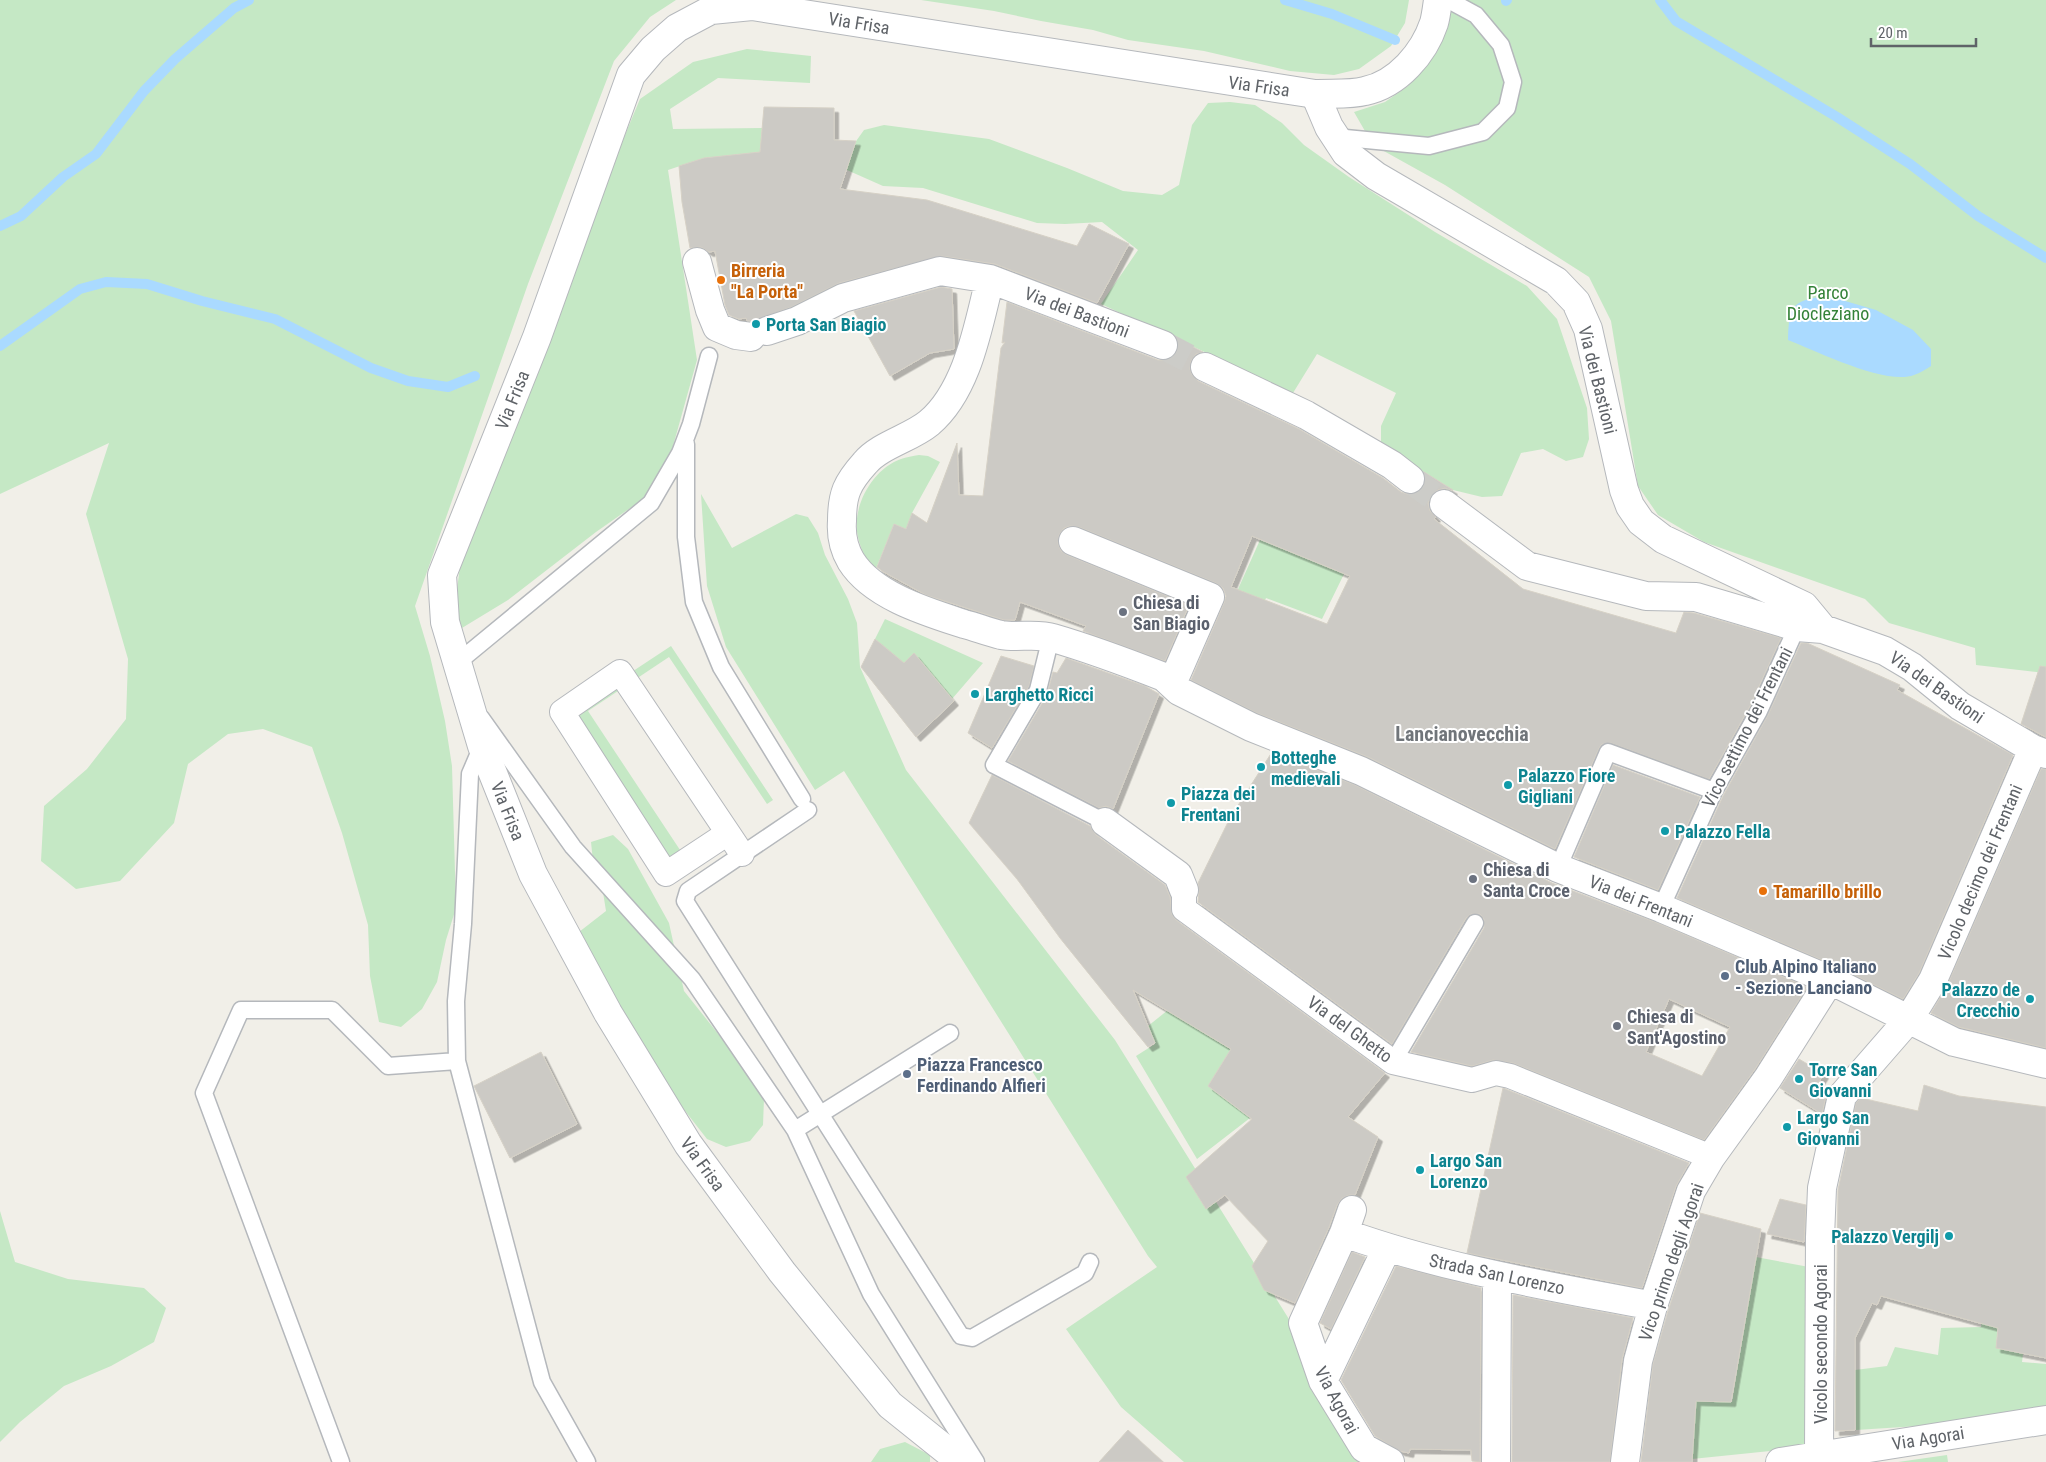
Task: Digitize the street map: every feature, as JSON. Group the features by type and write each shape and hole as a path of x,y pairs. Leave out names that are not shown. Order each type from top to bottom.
{"street":[{"name":"Via Frisa","path":"961,1462 890,1405 782,1272 688,1144 608,1013 533,874 482,746 445,622 442,575 537,337 631,75 653,49 677,28 711,10 752,6 1315,94 1365,91 1384,84 1401,72 1424,46 1435,21 1438,0"},
{"name":"Via dei Bastioni","path":"1315,94 1329,127 1346,153 1376,176 1556,281 1576,302 1588,329 1624,490 1630,506 1641,522 1664,539 1804,606 1810,628"},
{"name":"Via dei Bastioni","path":"697,262 710,310 717,326 736,336 759,334 797,322 843,298 940,271 990,279 1164,345"},
{"path":"990,279 967,365 961,380 928,424 866,461 847,486 842,506 842,529 845,547 850,560 876,586 918,609 1002,636 1051,637 1168,681 1210,597 1073,541"},
{"path":"1206,367 1306,415 1392,465 1410,478"},
{"name":"Via dei Bastioni","path":"1444,504 1527,566 1646,596 1696,597 1810,628 1885,651 1912,667 1960,706 2040,752"},
{"path":"728,833 666,874 562,712 620,672 728,833 742,854"},
{"name":"Via dei Frentani","path":"1168,681 1178,691 1251,727 1361,771 1510,855 1558,868 1660,908 1830,980 1954,1042 2046,1064"},
{"name":"Vicolo decimo dei Frentani","path":"1909,1019 1933,980 2040,752"},
{"name":"Via del Ghetto","path":"1105,822 1178,875 1184,890 1184,909 1393,1062 1472,1080 1496,1073 1510,1076 1711,1157"},
{"name":"Vico primo degli Agorai","path":"1625,1462 1638,1361 1653,1306 1691,1190 1711,1157 1772,1071 1830,980"},
{"name":"Vicolo secondo Agorai","path":"1819,1455 1822,1188 1842,1096 1909,1019"},
{"name":"Strada San Lorenzo","path":"1303,1323 1348,1221 1387,1248 1497,1277 1653,1306"},
{"path":"1323,1381 1387,1248"},
{"path":"1496,1462 1497,1277"},
{"name":"Via Agorai","path":"1303,1323 1323,1381 1364,1448 1390,1462"},
{"name":"Via Agorai","path":"1780,1462 2046,1420"}],"lane":[{"path":"1335,137 1429,146 1483,132 1507,108 1512,82 1501,45 1476,15 1452,2 1442,0"},
{"path":"457,663 651,503 680,453 709,356"},
{"path":"686,437 686,537 694,602 721,667 805,805 742,854 688,891 685,901 961,1336 972,1338 980,1334 1085,1273 1090,1262"},
{"name":"Vico settimo dei Frentani","path":"1660,908 1714,791 1759,710 1810,628"},
{"path":"1051,637 1038,690 994,765 1105,822"},
{"path":"467,698 573,847 692,979 795,1130 871,1294 976,1462"},
{"path":"482,746 470,774 463,924 456,1002 457,1061 542,1382 587,1462"},
{"path":"1558,868 1608,752 1714,791"},
{"path":"1393,1062 1475,923"},
{"path":"341,1462 204,1093 241,1010 332,1010 388,1066 457,1061"},
{"path":"795,1130 950,1033"}],"green space":[{"path":"0,0 676,0 650,17 614,61 528,284 415,606 430,656 445,721 452,766 456,908 446,940 437,982 422,1009 401,1027 379,1022 370,976 368,925 342,833 312,747 263,729 228,734 188,764 174,823 120,881 76,889 41,861 44,806 87,769 126,719 128,659 86,514 109,443 0,494"},
{"path":"921,0 1409,0 1405,23 1391,46 1359,69 1334,75 1290,71 1204,51 1128,40 1093,30 994,11"},
{"name":"Parco Diocleziano","path":"1453,0 2046,0 2046,673 1976,665 1975,648 1889,623 1865,599 1704,542 1658,515 1638,486 1611,321 1589,277 1445,185 1373,145 1354,112 1385,102 1408,86 1437,52 1449,23"},
{"path":"747,49 811,56 810,83 718,78 670,109 673,129 762,128 760,152 704,158 668,170 697,360 668,464 646,497 596,532 508,600 457,631 456,597 461,559 612,166 640,99 693,62"},
{"path":"1230,102 1255,105 1282,123 1304,145 1349,177 1435,232 1527,286 1557,319 1587,408 1589,439 1583,457 1566,461 1543,449 1521,453 1502,496 1482,497 1453,490 1381,446 1381,426 1396,393 1317,354 1293,393 1101,304 1138,250 1102,222 1037,223 923,188 883,186 847,170 849,151 864,130 884,125 989,139 1123,191 1162,195 1179,185 1192,125 1208,103"},
{"path":"919,455 928,456 940,462 912,513 906,529 894,524 875,571 865,556 858,537 858,514 861,502 873,480 881,471 901,459"},
{"path":"701,494 732,548 796,514 808,517 818,533 825,555 848,599 857,623 860,667 906,770 1115,1040 1292,1324 1373,1462 1184,1462 1121,1407 1066,1329 1157,1267 1148,1256 844,771 815,790 726,647 707,586"},
{"path":"1260,540 1344,574 1322,619 1266,598 1259,615 1230,607"},
{"path":"885,619 983,663 952,699 914,654 904,663 875,639"},
{"path":"671,646 773,800 767,804 669,657 588,711 686,859 671,868 568,714"},
{"path":"613,835 628,849 669,923 684,991 739,1060 764,1099 763,1125 750,1141 726,1147 707,1139 682,1107 634,1030 579,932 606,911 602,886 593,861 591,842"},
{"path":"1212,1008 1201,1031 1231,1049 1208,1086 1250,1118 1197,1159 1136,1056 1155,1044 1148,1026 1168,1010"},
{"path":"0,1211 15,1262 68,1279 144,1288 166,1308 154,1342 111,1366 64,1386 20,1422 0,1442"},
{"path":"1991,1252 1998,1323 1996,1348 2023,1354 2022,1362 2046,1364 2046,1413 1996,1421 1856,1430 1855,1370 1887,1366 1895,1347 1938,1355 1941,1328 1981,1327"},
{"path":"1756,1257 1809,1267 1810,1447 1692,1459 1696,1401 1732,1402"},
{"path":"905,1442 930,1455 930,1462 871,1462 880,1449"},
{"path":"1947,1455 1948,1462 1898,1462"}],"water":[{"path":"1828,296 1876,310 1913,330 1931,349 1931,366 1914,375 1902,377 1887,376 1851,366 1788,340 1790,318 1795,306 1800,302"}],"building":[{"path":"764,107 834,108 834,140 856,141 840,189 927,200 1077,246 1089,224 1129,244 1097,303 995,264 942,256 839,283 791,307 757,320 747,321 746,318 739,319 729,315 725,305 715,251 709,252 701,247 690,248 682,202 679,166 704,158 760,152"},
{"path":"941,287 952,289 954,349 930,353 890,376 854,311"},
{"path":"1007,302 1158,360 1166,360 1173,357 1178,350 1177,339 1203,352 1196,354 1191,361 1190,369 1192,375 1198,381 1299,429 1383,478 1401,492 1415,494 1422,489 1425,481 1424,472 1453,490 1445,488 1431,495 1428,503 1430,511 1436,517 1434,519 1523,589 1676,633 1684,612 1694,613 1781,638 1750,706 1709,779 1611,743 1602,744 1555,849 1368,757 1257,713 1191,680 1226,596 1223,588 1216,583 1079,527 1070,526 1064,528 1059,535 1058,544 1061,551 1067,555 1189,605 1165,661 1083,631 1086,626 1020,602 1015,620 1004,620 926,595 877,567 894,524 906,529 912,513 927,523 957,443 959,495 983,496 1001,348 1005,342 1002,343","holes":["1252,536 1350,576 1327,624 1231,587"]},
{"path":"875,639 904,663 914,653 954,701 916,737 861,667"},
{"path":"1801,643 1807,643 1900,685 1897,690 2013,755 1919,973 1903,999 1836,966 1677,898 1723,796 1768,715"},
{"path":"1001,656 1034,666 1029,686 992,748 968,733"},
{"path":"1066,658 1145,686 1159,694 1113,809 1106,806 1099,808 1008,761 1047,695 1053,672 1057,673"},
{"path":"2040,666 2046,667 2046,737 2021,724"},
{"path":"1272,752 1355,785 1552,883 1655,922 1807,987 1755,1069 1704,1140 1513,1063 1493,1060 1472,1066 1411,1052 1484,928 1484,919 1480,914 1471,914 1466,918 1392,1044 1198,902 1198,883 1230,818","holes":["1669,999 1730,1027 1702,1076 1646,1052"]},
{"name":"Palazzo Fella","path":"1613,765 1700,797 1658,890 1574,857"},
{"path":"2041,769 2046,769 2046,1048 1959,1027 1931,1013 1947,986"},
{"path":"992,775 1090,826 1096,835 1165,885 1170,897 1172,915 1176,920 1385,1073 1348,1117 1378,1137 1355,1195 1342,1198 1337,1205 1295,1303 1264,1290 1252,1266 1268,1241 1225,1195 1206,1209 1186,1177 1252,1119 1208,1086 1231,1049 1133,990 1155,1043 1148,1047 1060,938 1017,879 969,823"},
{"path":"541,1052 577,1124 510,1158 474,1086"},
{"name":"Torre San Giovanni","path":"1799,1059 1824,1074 1815,1088 1827,1091 1822,1114 1780,1088"},
{"path":"1924,1085 1959,1096 2046,1107 2046,1358 1996,1348 1998,1328 1881,1296 1877,1305 1872,1303 1855,1338 1855,1430 1835,1431 1838,1190 1856,1103 1861,1098 1918,1111"},
{"path":"1503,1088 1689,1163 1676,1186 1642,1288 1467,1253"},
{"path":"1780,1199 1806,1205 1804,1242 1767,1234"},
{"path":"1700,1213 1761,1229 1731,1402 1696,1401 1692,1462 1641,1462 1653,1364"},
{"path":"1352,1252 1365,1257 1331,1329 1320,1323"},
{"path":"1396,1266 1481,1288 1480,1462 1472,1461 1471,1450 1410,1449 1409,1453 1400,1451 1375,1436 1341,1380"},
{"path":"1513,1295 1633,1318 1622,1359 1610,1462 1512,1462"},
{"path":"1128,1430 1163,1462 1099,1462"}],"waterway":[{"path":"0,226 21,216 63,177 96,154 144,91 175,59 234,8 249,0"},
{"path":"1285,0 1332,14 1395,40"},
{"path":"1660,0 1676,21 1837,117 1910,164 1978,216 2046,258"},
{"path":"0,346 80,289 106,282 147,284 202,301 275,319 371,368 408,381 448,387 475,376"}],"tunnel":[{"path":"1163,345 1205,367"},
{"path":"1410,479 1444,504"}],"place":[{"name":"Birreria \"La Porta\"","path":"721,280"},
{"name":"Porta San Biagio","path":"756,324"},
{"name":"Chiesa di San Biagio","path":"1123,612"},
{"name":"Larghetto Ricci","path":"975,694"},
{"name":"Botteghe medievali","path":"1261,767"},
{"name":"Palazzo Fiore Gigliani","path":"1508,785"},
{"name":"Piazza dei Frentani","path":"1171,803"},
{"name":"Palazzo Fella","path":"1665,831"},
{"name":"Chiesa di Santa Croce","path":"1473,879"},
{"name":"Tamarillo brillo","path":"1763,891"},
{"name":"Club Alpino Italiano - Sezione Lanciano","path":"1725,976"},
{"name":"Palazzo de Crecchio","path":"2030,999"},
{"name":"Chiesa di Sant'Agostino","path":"1617,1026"},
{"name":"Piazza Francesco Ferdinando Alfieri","path":"907,1074"},
{"name":"Torre San Giovanni","path":"1799,1079"},
{"name":"Largo San Giovanni","path":"1787,1127"},
{"name":"Largo San Lorenzo","path":"1420,1170"},
{"name":"Palazzo Vergilj","path":"1949,1236"}],"district":[{"name":"Lancianovecchia","path":"1462,734"}]}
